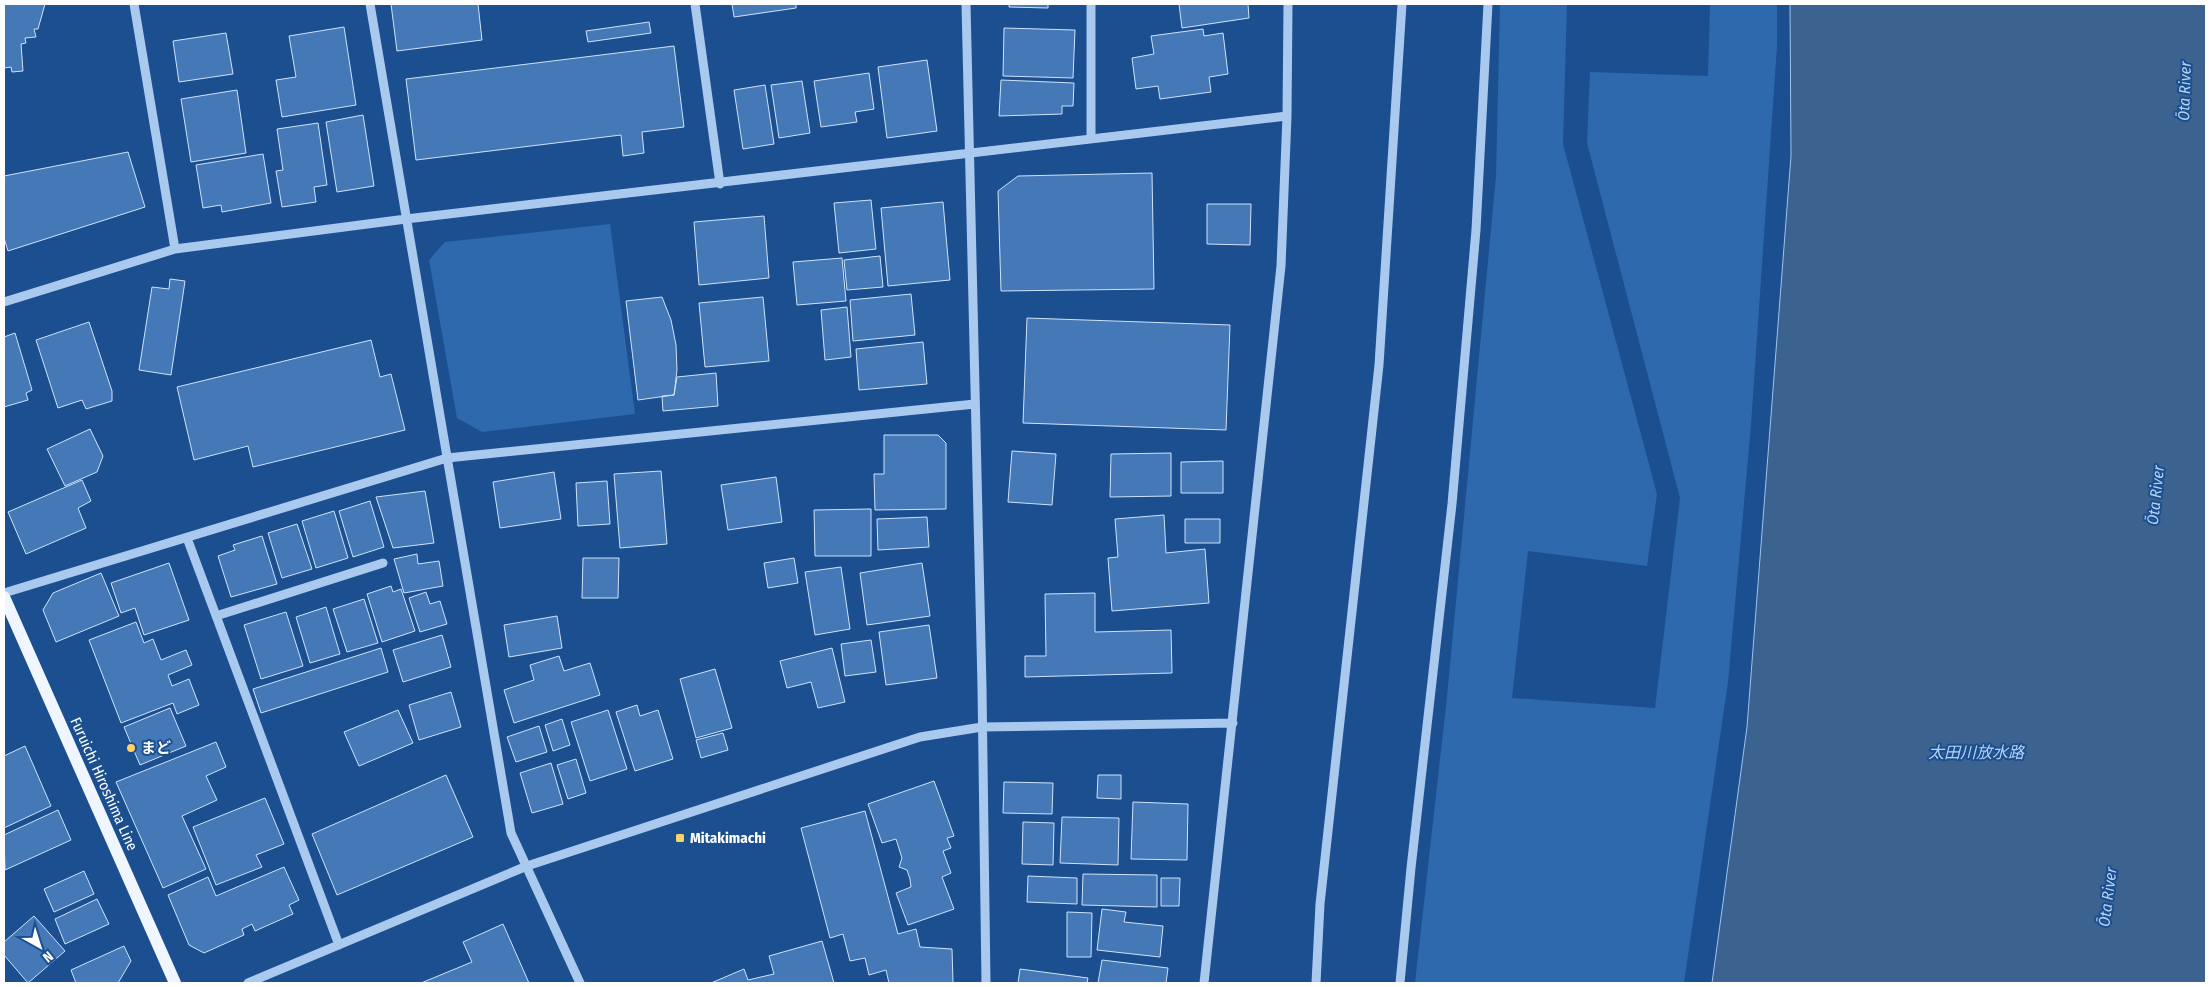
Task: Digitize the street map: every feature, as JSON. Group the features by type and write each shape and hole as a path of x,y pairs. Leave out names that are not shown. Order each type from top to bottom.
{"main road":[{"name":"Furuichi Hiroshima Line","path":"4,597 175,983"}],"street":[{"path":"134,4 175,249"},
{"path":"370,4 512,832 580,983"},
{"path":"695,4 720,184"},
{"path":"966,4 971,152 986,983"},
{"path":"1091,4 1091,137"},
{"path":"1204,983 1281,266 1287,116 1288,4"},
{"path":"1316,983 1320,904 1379,365 1402,4"},
{"path":"1400,983 1453,494 1476,230 1488,4"},
{"path":"4,302 175,249 406,219 720,184 1091,137 1287,116"},
{"path":"4,593 447,458 975,404"},
{"path":"187,538 339,945"},
{"path":"216,616 383,562"},
{"path":"248,983 526,866 920,737 982,727 1233,723"}],"shaded area":[{"path":"1500,4 1567,4 1563,144 1657,494 1647,566 1528,551 1512,698 1655,708 1680,498 1587,143 1590,72 1708,76 1710,4 1777,4 1777,46 1751,425 1728,682 1684,983 1415,983 1447,697 1496,176"},
{"path":"610,224 635,414 482,432 457,418 429,260 445,242"}],"water":[{"name":"太田川放水路","path":"1790,4 2206,4 2206,983 1712,983 1747,727 1791,156"}],"building":[{"path":"4,4 45,4 38,29 34,29 36,37 25,38 26,43 21,44 23,71 12,72 11,67 4,68"},
{"path":"391,4 478,4 482,40 397,51"},
{"path":"732,4 796,4 796,8 734,17"},
{"path":"1009,4 1048,4 1048,8 1009,7"},
{"path":"1179,4 1248,4 1249,18 1182,28"},
{"path":"649,22 651,33 588,42 586,31"},
{"path":"344,27 356,105 282,117 276,80 296,77 289,36"},
{"path":"1004,28 1075,30 1073,78 1003,76"},
{"path":"1203,29 1204,36 1223,33 1228,74 1209,77 1211,92 1160,99 1158,86 1136,89 1132,58 1154,54 1151,36"},
{"path":"226,33 233,74 179,82 173,41"},
{"path":"674,46 684,127 642,132 644,153 623,156 621,135 416,160 406,79"},
{"path":"927,60 937,131 887,138 878,67"},
{"path":"869,73 874,109 855,112 857,122 821,127 814,81"},
{"path":"1001,80 1074,83 1073,106 1062,106 1062,114 999,116"},
{"path":"802,81 810,133 779,138 771,85"},
{"path":"765,85 774,144 743,149 734,90"},
{"path":"237,90 246,153 191,162 181,99"},
{"path":"363,115 374,186 337,192 326,122"},
{"path":"318,123 327,185 314,187 316,202 282,207 276,171 283,170 277,129"},
{"path":"128,152 145,207 8,251 4,238 4,176"},
{"path":"263,154 271,203 222,212 221,205 203,208 196,165"},
{"path":"1152,173 1154,289 1001,291 998,191 1018,176"},
{"path":"871,200 876,249 839,253 834,203"},
{"path":"943,202 950,280 888,286 881,208"},
{"path":"1207,204 1251,204 1250,245 1207,244"},
{"path":"764,216 769,278 699,285 694,222"},
{"path":"880,256 883,287 847,290 844,260"},
{"path":"842,258 846,301 797,305 793,262"},
{"path":"170,279 185,281 171,375 139,370 152,287 169,289"},
{"path":"911,294 915,335 853,341 850,300"},
{"path":"662,297 671,320 676,345 677,370 674,395 638,400 626,301"},
{"path":"763,297 769,361 705,367 699,303"},
{"path":"847,307 851,357 825,360 821,310"},
{"path":"1027,318 1230,325 1226,430 1023,423"},
{"path":"89,322 112,391 112,401 86,409 82,400 58,408 36,340"},
{"path":"15,333 32,390 26,393 28,400 4,407 4,337"},
{"path":"371,340 380,377 391,374 405,430 253,467 248,446 194,460 177,387"},
{"path":"923,342 927,384 859,390 856,349"},
{"path":"716,373 718,406 663,411 662,396 674,395 677,377"},
{"path":"90,429 103,456 97,472 65,486 47,449"},
{"path":"884,435 938,435 946,443 946,509 875,510 874,474 884,474"},
{"path":"1012,451 1056,454 1052,505 1008,502"},
{"path":"1171,453 1171,496 1110,497 1111,454"},
{"path":"1223,461 1223,493 1181,493 1181,462"},
{"path":"661,471 667,544 620,548 614,474"},
{"path":"554,472 561,519 500,528 493,482"},
{"path":"776,477 782,522 728,530 721,485"},
{"path":"82,480 91,501 78,508 86,528 26,554 8,512"},
{"path":"607,481 610,524 578,526 576,483"},
{"path":"425,491 434,543 393,548 376,497"},
{"path":"370,501 384,547 353,557 339,511"},
{"path":"871,509 871,556 815,556 814,510"},
{"path":"334,511 348,558 316,568 302,521"},
{"path":"1164,515 1166,553 1205,549 1209,603 1112,611 1108,558 1118,557 1115,519"},
{"path":"927,517 929,547 878,550 877,519"},
{"path":"1185,519 1220,519 1220,543 1185,543"},
{"path":"297,524 312,569 282,578 268,533"},
{"path":"262,536 277,584 231,597 218,556 235,550 233,545"},
{"path":"417,554 418,564 439,561 443,586 404,593 394,559"},
{"path":"583,558 619,558 618,598 582,598"},
{"path":"794,558 798,583 768,588 764,563"},
{"path":"169,563 189,620 144,635 135,608 121,613 111,583"},
{"path":"922,563 930,616 867,625 860,573"},
{"path":"841,567 850,629 815,635 805,572"},
{"path":"101,573 119,616 56,642 43,610 53,593"},
{"path":"391,586 393,592 401,589 415,631 382,642 367,594"},
{"path":"426,592 430,604 440,601 447,624 420,632 409,598"},
{"path":"1095,593 1095,632 1171,630 1172,673 1025,677 1025,656 1046,656 1045,594"},
{"path":"364,599 378,643 347,652 333,609"},
{"path":"326,607 340,654 310,663 296,617"},
{"path":"286,612 303,666 261,679 244,625"},
{"path":"557,616 562,648 509,657 504,625"},
{"path":"136,622 144,643 153,639 161,660 186,650 192,665 168,675 172,686 189,679 199,705 177,714 173,703 121,723 89,640"},
{"path":"929,625 937,678 886,685 879,632"},
{"path":"442,635 451,667 403,682 393,650"},
{"path":"871,640 876,672 845,676 841,644"},
{"path":"381,648 388,672 261,713 253,689"},
{"path":"832,648 845,702 818,708 811,682 787,688 780,661"},
{"path":"559,656 564,671 590,663 600,695 514,723 504,690 534,680 530,665"},
{"path":"715,669 732,728 696,738 680,679"},
{"path":"451,692 461,727 419,740 409,705"},
{"path":"637,705 640,716 658,710 673,759 635,771 616,712"},
{"path":"170,708 186,746 140,765 124,727"},
{"path":"398,710 413,743 359,766 344,732"},
{"path":"608,710 627,769 590,781 571,722"},
{"path":"562,719 570,745 553,751 545,725"},
{"path":"539,726 547,752 516,762 507,737"},
{"path":"723,733 728,750 701,758 696,740"},
{"path":"216,742 226,767 206,776 217,800 182,816 206,869 163,888 116,782"},
{"path":"25,746 51,806 4,828 4,756"},
{"path":"576,759 586,793 568,799 557,765"},
{"path":"551,763 563,804 532,813 520,773"},
{"path":"446,775 473,837 337,895 312,834"},
{"path":"1098,775 1121,775 1121,799 1097,798"},
{"path":"934,781 954,836 947,838 951,848 943,851 951,873 942,877 954,909 908,925 896,893 911,887 910,879 907,870 899,867 902,858 896,839 882,843 868,804"},
{"path":"1004,782 1053,783 1052,814 1003,813"},
{"path":"265,798 284,844 256,855 262,867 216,885 193,827"},
{"path":"1133,802 1188,804 1187,860 1131,859"},
{"path":"58,810 71,840 5,870 4,835"},
{"path":"865,811 898,934 916,929 920,947 952,949 953,983 889,983 886,970 869,975 865,958 850,961 843,934 830,938 801,828"},
{"path":"1062,817 1119,818 1118,865 1060,863"},
{"path":"1023,822 1054,823 1053,865 1022,864"},
{"path":"284,867 299,900 289,905 293,914 255,931 252,924 242,929 244,935 204,953 189,945 168,895 208,877 216,896"},
{"path":"84,871 94,894 54,912 44,889"},
{"path":"1083,874 1157,875 1157,907 1082,905"},
{"path":"1028,876 1077,878 1077,904 1027,902"},
{"path":"1161,878 1180,878 1179,906 1161,906"},
{"path":"97,899 109,924 65,944 55,919"},
{"path":"1102,909 1126,912 1124,922 1163,926 1160,957 1097,950"},
{"path":"1067,912 1092,913 1091,957 1067,957"},
{"path":"34,916 65,951 28,983 4,955 4,942"},
{"path":"503,924 529,983 421,983 472,962 463,942"},
{"path":"822,941 834,983 711,983 744,969 748,980 774,974 769,956"},
{"path":"124,946 131,961 118,983 76,983 71,970"},
{"path":"1102,960 1168,968 1166,983 1098,983"},
{"path":"1020,969 1088,978 1087,983 1018,983"}],"place":[{"name":"まど","path":"131,748"},
{"name":"Mitakimachi","path":"680,838"}],"water label":[{"name":"Ōta River","path":"2184,91"},
{"name":"Ōta River","path":"2155,495"},
{"name":"Ōta River","path":"2107,897"}]}
